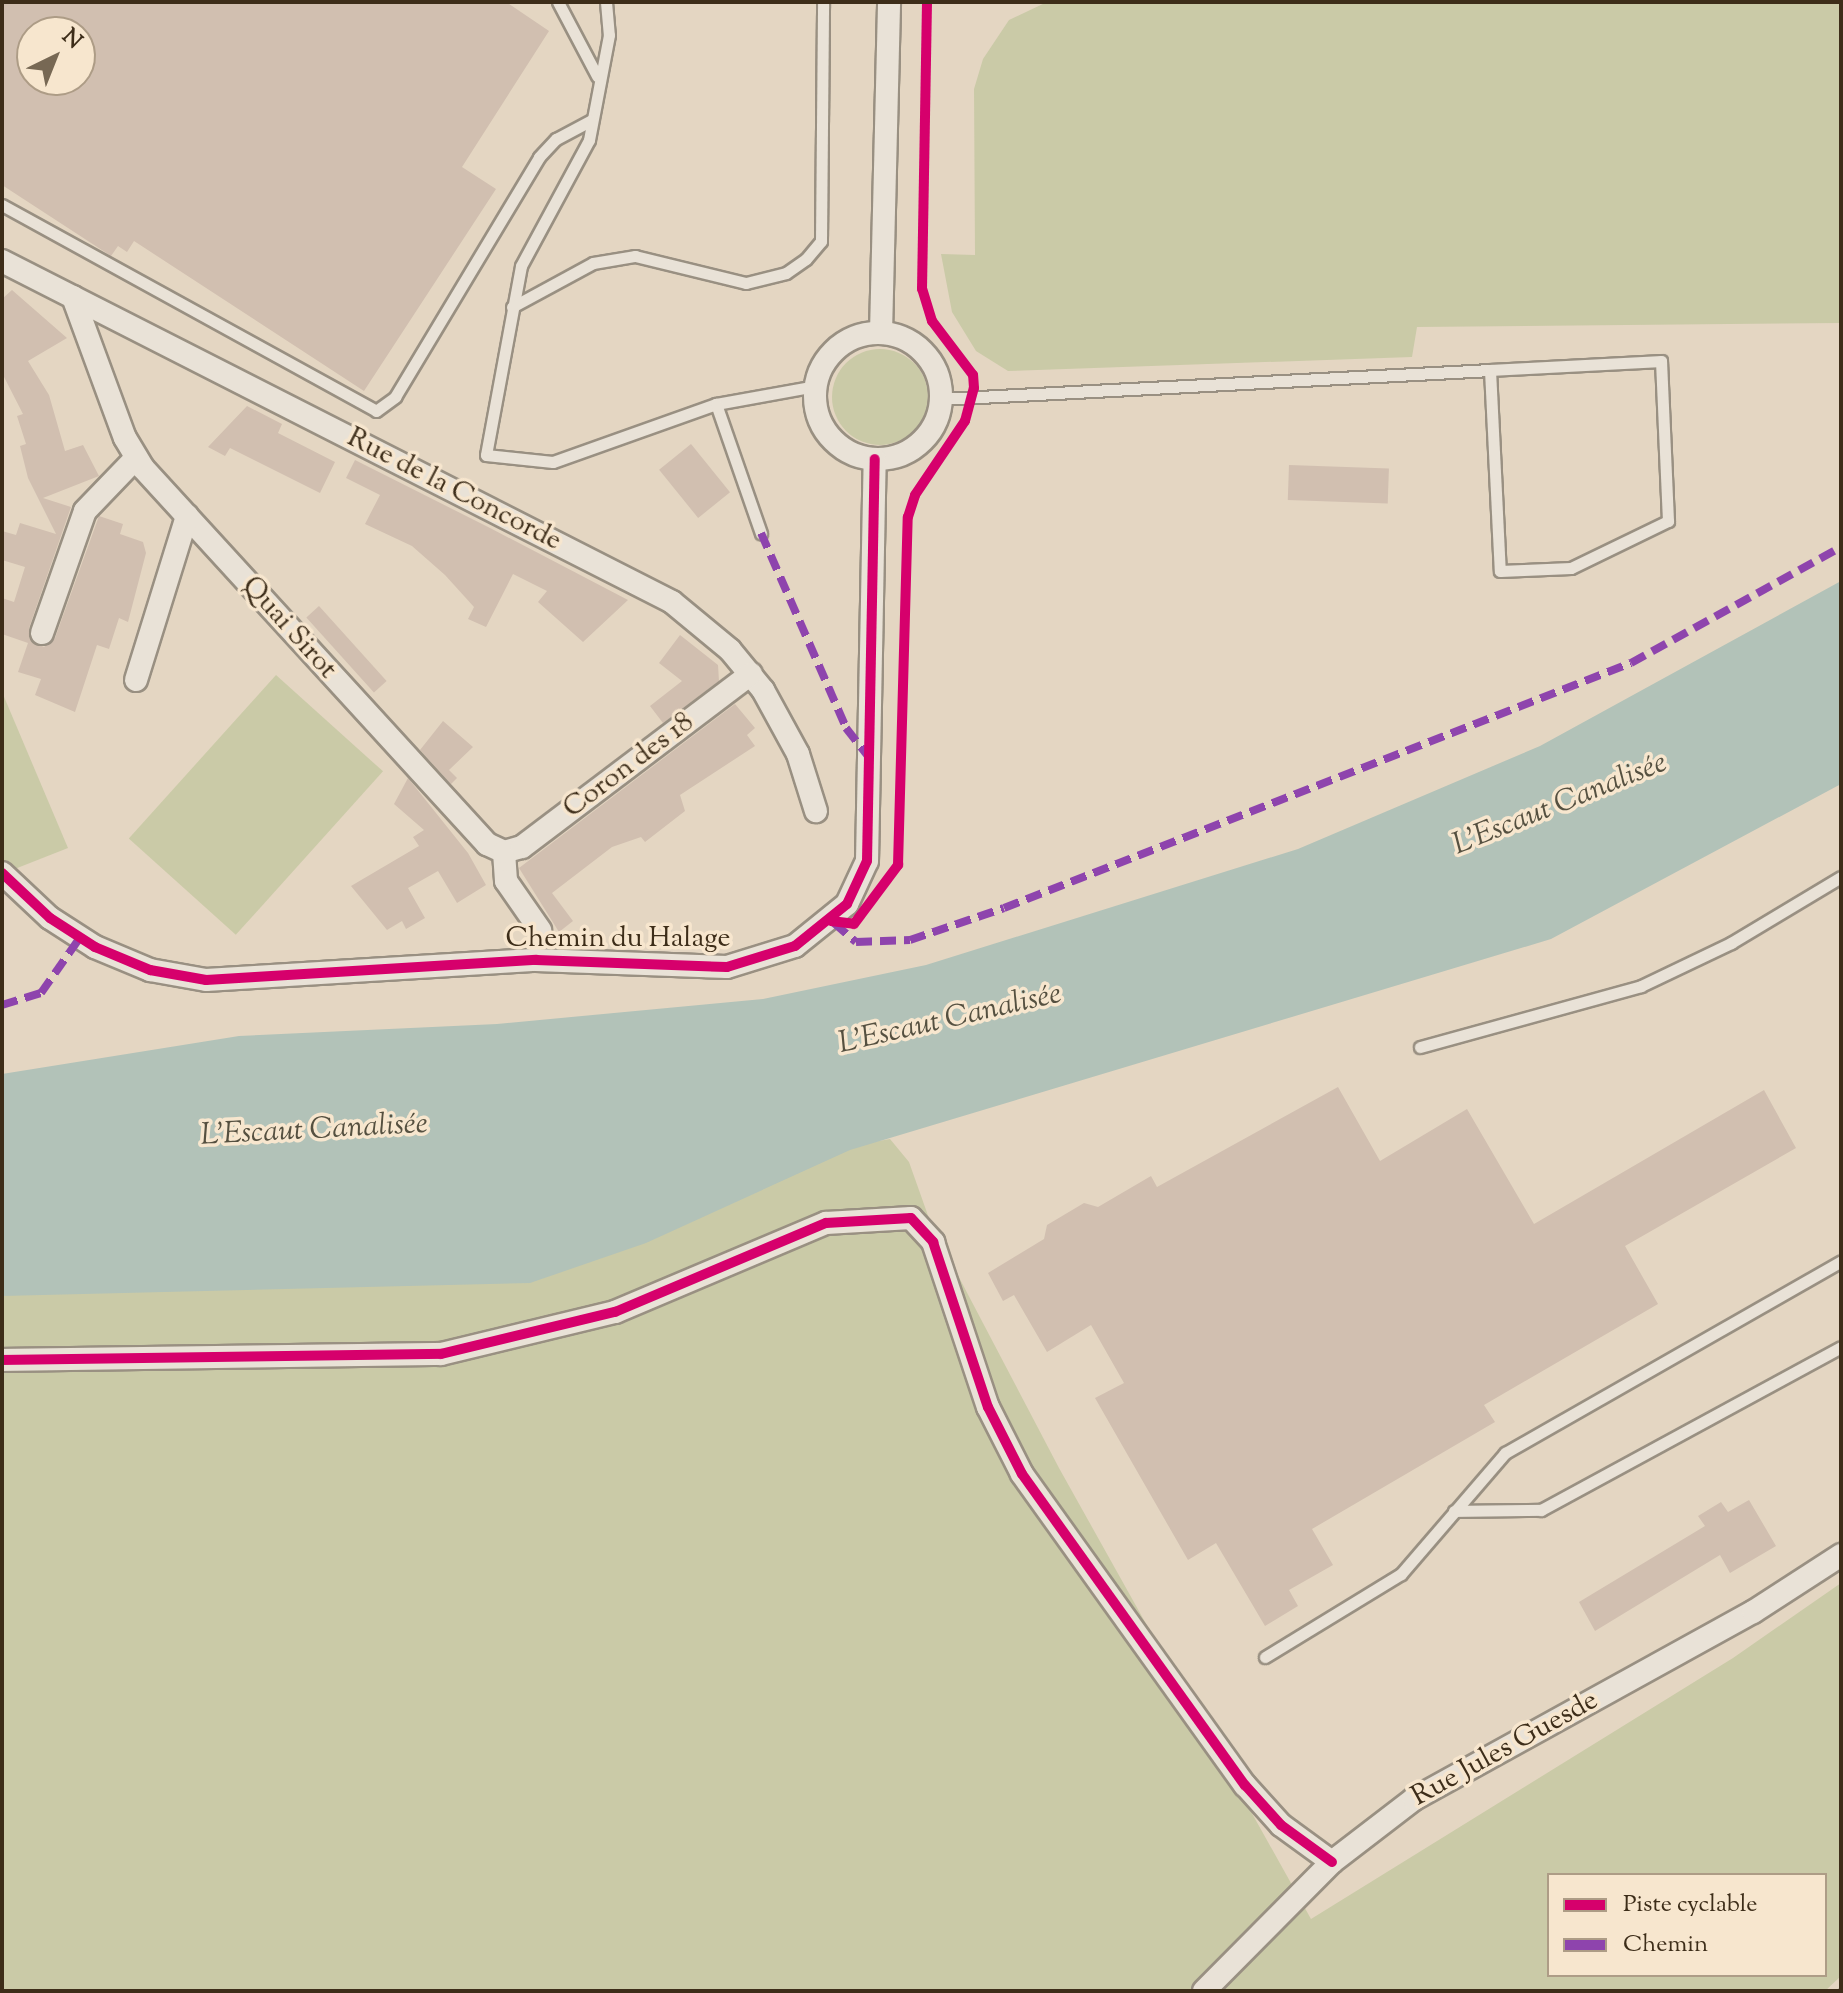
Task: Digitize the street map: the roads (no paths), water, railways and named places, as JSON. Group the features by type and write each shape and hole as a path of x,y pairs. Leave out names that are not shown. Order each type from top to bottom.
{"street":[{"path":"881,333 889,2"},
{"name":"Rue de la Concorde","path":"2,261 657,593 702,623 751,674 792,741 816,811"},
{"name":"Quai Sirot","path":"73,297 136,458 487,844 504,852"},
{"path":"881,333 921,350 936,373 941,399 924,439 902,454 875,459 850,452 829,436 817,412 816,386 824,363 842,344 881,333"},
{"path":"42,633 81,518 136,458"},
{"name":"Chemin du Halage","path":"2,873 79,939 150,970 206,980 536,960 727,967 795,946 847,904 867,861 875,459"},
{"path":"136,680 187,516"},
{"name":"Coron des 18","path":"504,852 522,847 751,674"},
{"path":"504,852 506,881 540,930"},
{"path":"2,1360 441,1354 615,1312 826,1223 911,1218 933,1242 988,1407 1022,1474 1245,1785 1281,1825 1332,1862"},
{"name":"Rue Jules Guesde","path":"1204,1991 1332,1862 1431,1788 1753,1612 1841,1555"}],"lane":[{"path":"558,2 597,76"},
{"path":"606,2 609,35 597,76 589,140 525,254 512,307 486,455 553,462 716,404 816,386"},
{"path":"512,307 593,263 662,259 746,283 786,273 806,259 821,241 823,2"},
{"path":"2,205 376,411 395,397 539,157 556,139 591,120"},
{"path":"941,399 1490,370 1661,361 1668,521 1571,568 1500,571 1490,370"},
{"path":"716,404 761,533"},
{"path":"1420,1047 1641,986 1721,948 1841,877"},
{"path":"1265,1657 1393,1581 1505,1453 1841,1261"},
{"path":"1454,1511 1541,1510 1841,1347"}],"water":[{"name":"L'Escaut Canalisée","path":"1841,581 1841,784 1551,939 850,1150 646,1243 530,1283 2,1296 2,1074 239,1036 497,1024 763,999 926,965 1298,849 1540,746"}]}
